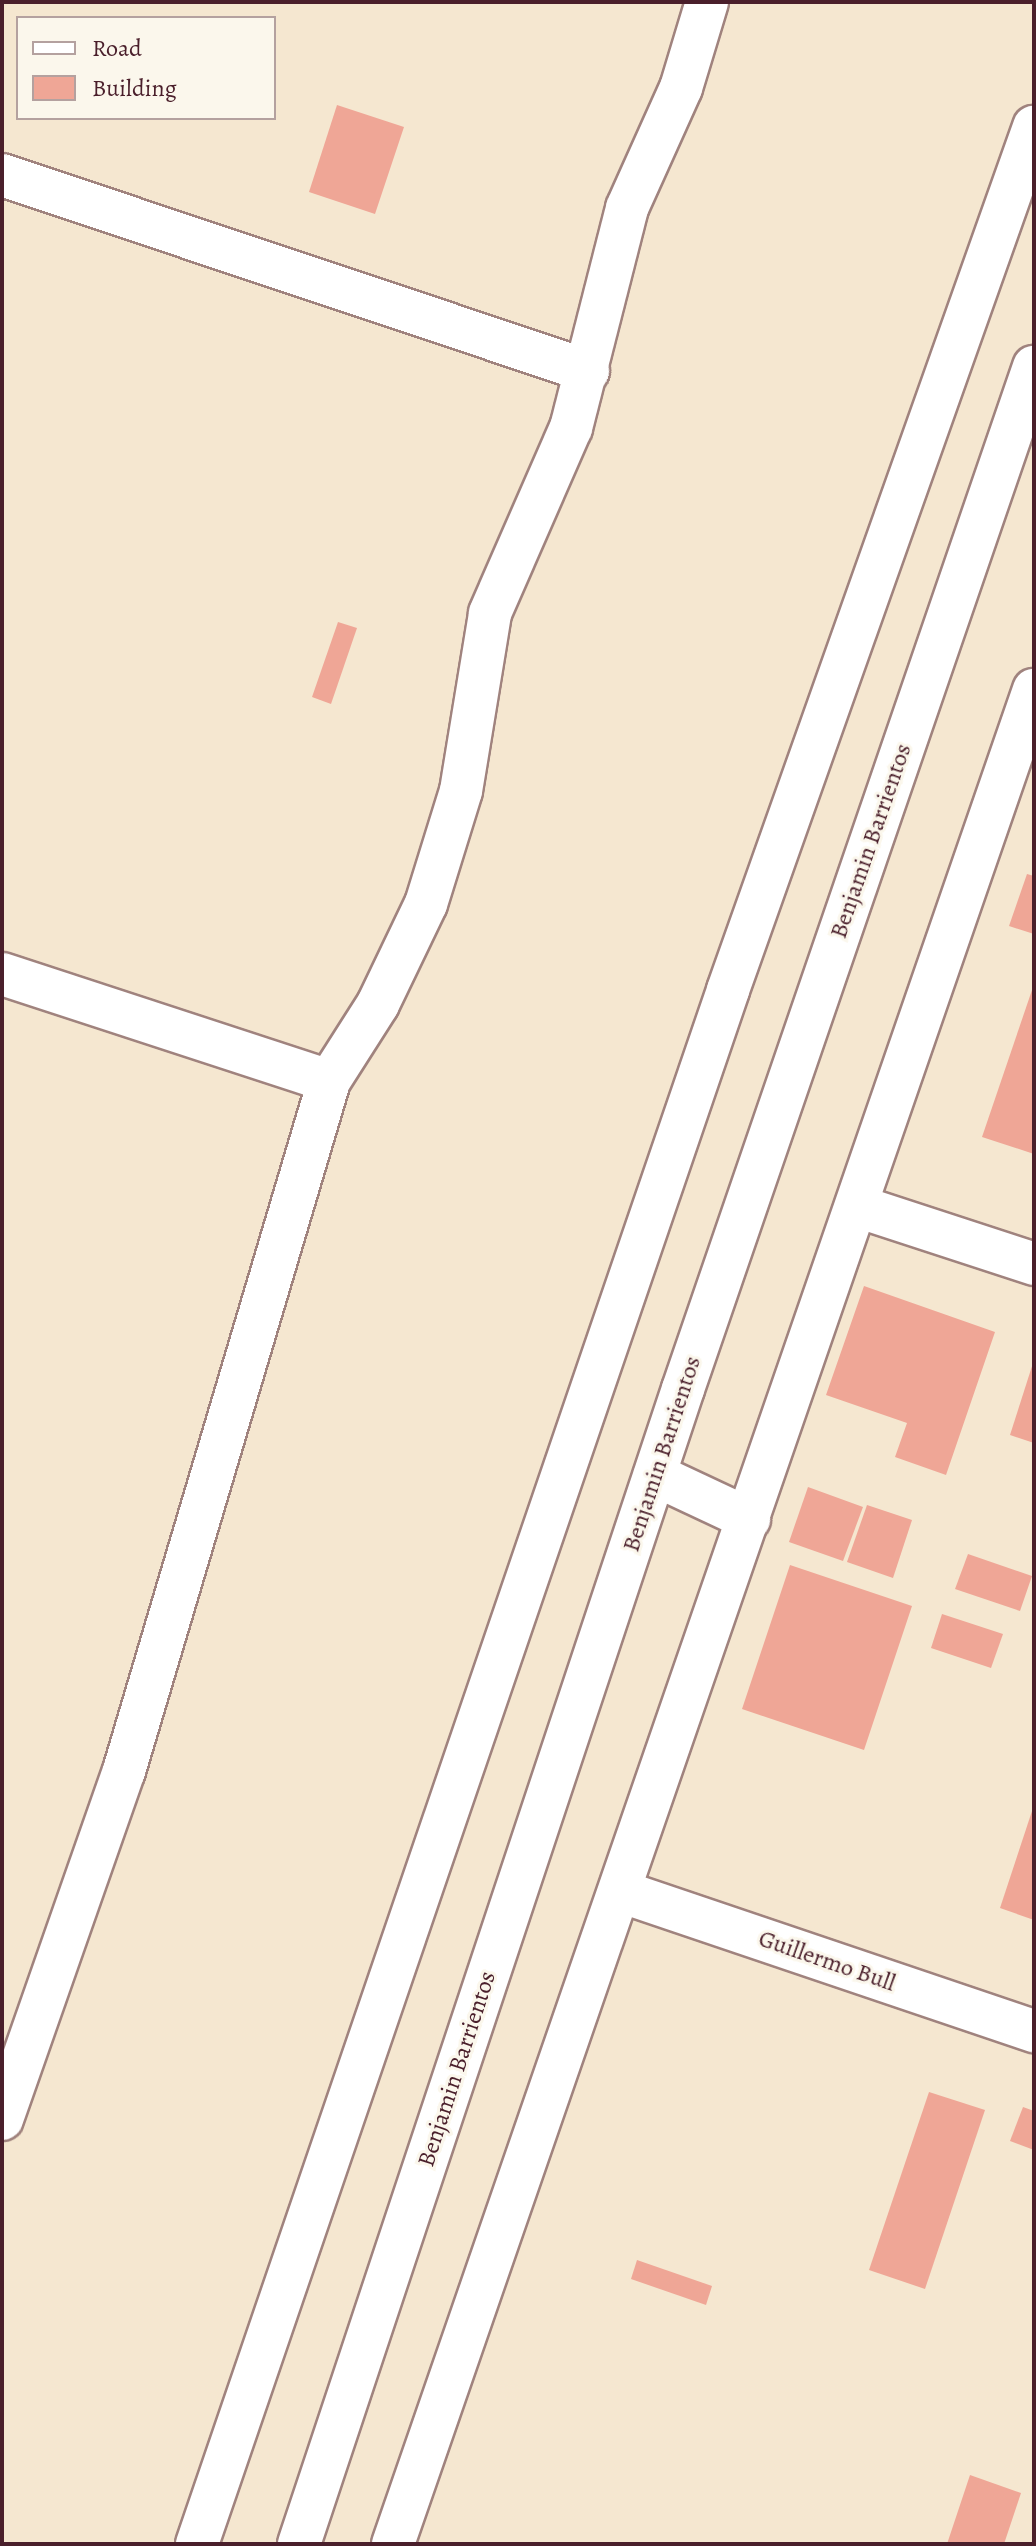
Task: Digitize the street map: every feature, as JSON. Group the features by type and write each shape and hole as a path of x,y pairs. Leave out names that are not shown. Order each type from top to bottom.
{"street":[{"path":"2,2119 124,1771 329,1081 378,1004 426,904 461,791 490,613 571,428 588,371 627,208 681,88 707,2"},
{"path":"197,2544 728,990 1034,127"},
{"path":"2,175 588,371"},
{"name":"Benjamin Barrientos","path":"299,2544 655,1475 1034,367"},
{"path":"393,2544 1034,690"},
{"path":"2,974 329,1081"},
{"path":"857,1206 1034,1264"},
{"path":"655,1475 749,1519"},
{"name":"Guillermo Bull","path":"620,1891 1034,2031"}],"building":[{"path":"337,105 404,127 375,214 309,192"},
{"path":"338,622 357,628 331,704 312,697"},
{"path":"1027,874 1034,876 1034,934 1009,926"},
{"path":"1034,990 1034,1154 982,1137"},
{"path":"864,1286 995,1332 946,1475 895,1457 907,1423 826,1395"},
{"path":"1034,1364 1034,1443 1010,1435"},
{"path":"808,1487 863,1507 843,1561 789,1542"},
{"path":"867,1505 912,1520 893,1578 847,1562"},
{"path":"968,1554 1032,1576 1020,1611 955,1589"},
{"path":"790,1565 912,1606 864,1750 742,1709"},
{"path":"942,1614 1003,1634 991,1668 931,1648"},
{"path":"1034,1809 1034,1920 1000,1908"},
{"path":"929,2092 985,2110 925,2289 869,2270"},
{"path":"1023,2107 1034,2111 1034,2150 1010,2141"},
{"path":"637,2260 712,2286 706,2305 631,2279"},
{"path":"970,2475 1021,2493 1004,2544 947,2544"}]}
